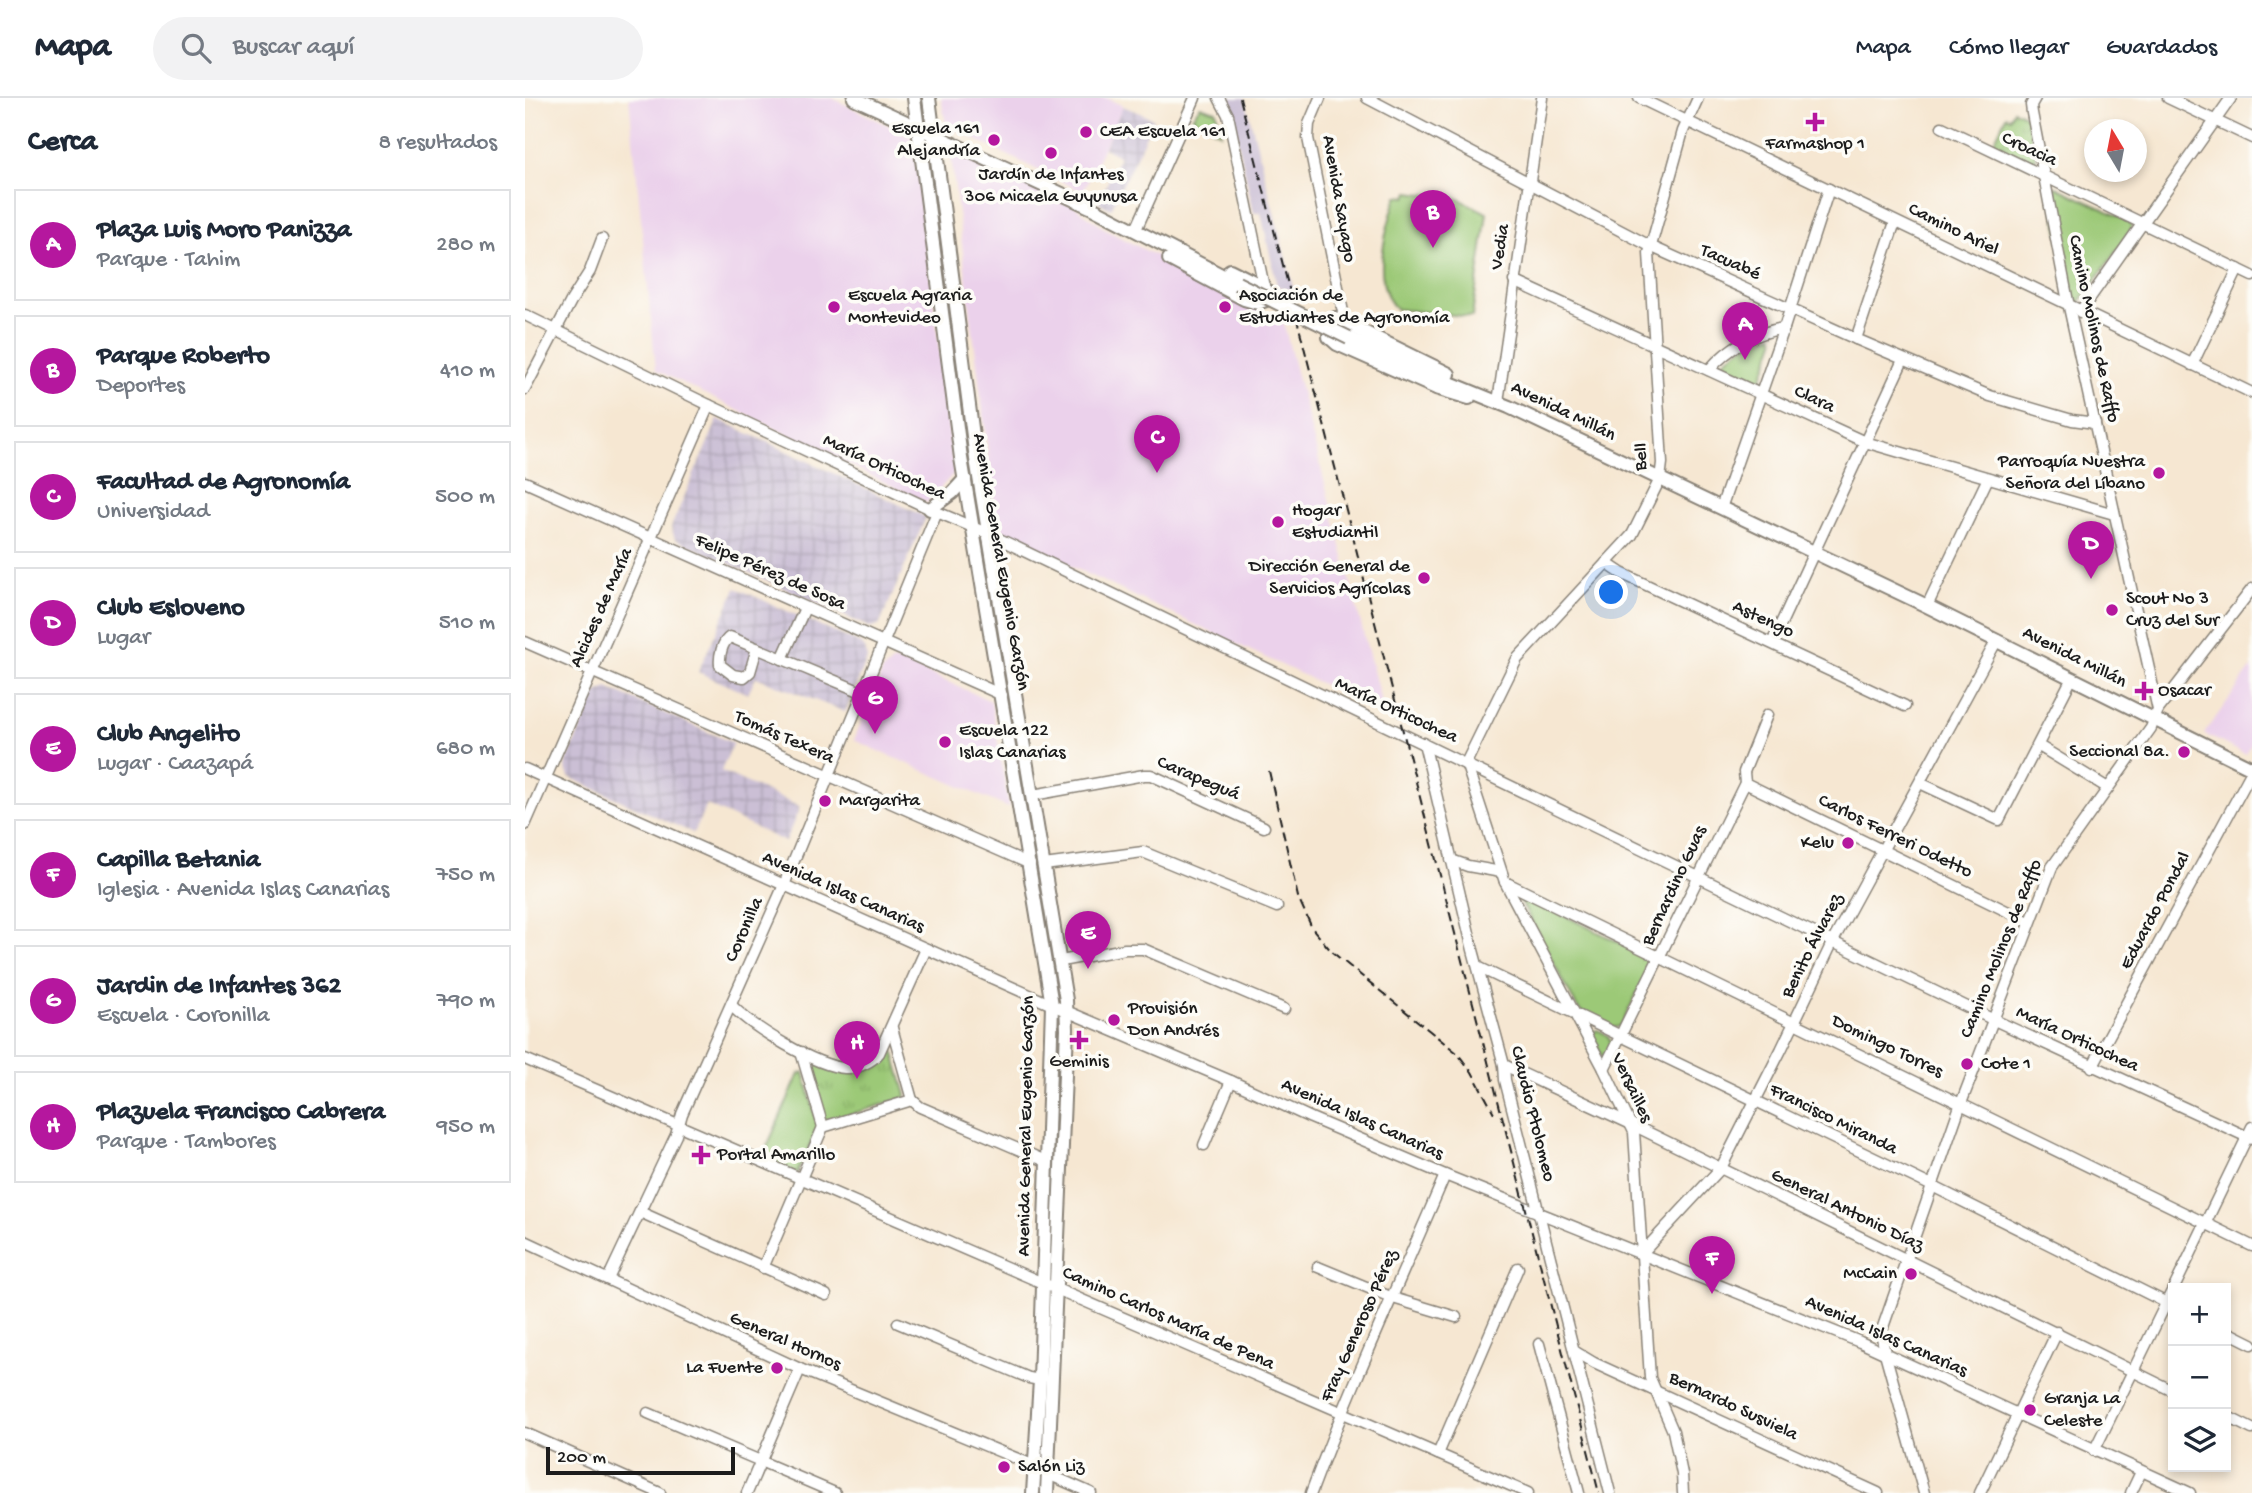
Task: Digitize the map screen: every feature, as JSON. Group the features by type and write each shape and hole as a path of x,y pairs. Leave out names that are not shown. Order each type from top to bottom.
{"main road":[{"path":"853,98 934,135 1090,207 1134,227 1264,287 1267,296 1262,303 1244,299 1138,243 1134,227"},
{"name":"Avenida General Eugenio Garzón","path":"914,98 965,478 1052,1005 1040,1380 1033,1493"},
{"name":"Avenida General Eugenio Garzón","path":"929,98 974,448 1061,961 1067,1011 1047,1493"},
{"name":"Avenida Millán","path":"1134,227 1237,283 1349,338 1423,372 1501,403 2072,678 2157,715 2252,770"},
{"path":"1340,316 1501,403 1436,388 1337,344 1329,337 1329,333 1340,316"},
{"path":"934,510 965,478"}],"street":[{"path":"1134,227 1195,98"},
{"name":"Avenida Sayago","path":"1320,98 1309,124 1308,138 1340,316"},
{"name":"Tacuabé","path":"1367,98 1650,246 1903,360 1990,396 2072,420 2095,423"},
{"name":"Vedia","path":"1501,403 1514,281 1542,98"},
{"name":"Camino Ariel","path":"1639,98 2252,393"},
{"name":"Bell","path":"1466,763 1517,659 1635,530 1660,479 1662,463 1650,246 1687,121 1698,98"},
{"path":"2168,98 2252,138"},
{"path":"2080,312 2231,98"},
{"path":"1221,102 1264,287"},
{"name":"Camino Molinos de Raffo","path":"1924,1493 1885,1353 1883,1327 1961,1103 2052,867 2157,715 2069,307 2044,177 2033,102"},
{"name":"Croacia","path":"1942,128 2252,275"},
{"path":"1721,508 1829,189"},
{"path":"1856,339 1895,222"},
{"path":"525,388 590,271 601,239"},
{"path":"2192,365 2238,269"},
{"name":"Clara","path":"1514,281 1864,443 2114,514"},
{"name":"María Orticochea","path":"525,315 709,405 989,534 2092,1067 2250,1134"},
{"path":"1709,370 1729,351 1745,341 1784,328"},
{"path":"1772,643 1903,360"},
{"name":"Alcides de María","path":"525,825 709,405"},
{"path":"1927,606 1988,478"},
{"name":"Felipe Pérez de Sosa","path":"525,482 1002,695"},
{"name":"Coronilla","path":"608,1279 784,885 885,643 934,510"},
{"name":"Astengo","path":"1606,563 1621,573 1905,706"},
{"path":"2157,715 2252,589"},
{"path":"782,659 805,608"},
{"name":"Benito Álvarez","path":"1642,1253 1721,1168 1833,942 1997,640"},
{"name":"Tomás Texera","path":"525,642 1030,864"},
{"path":"757,649 864,693"},
{"path":"1920,783 1999,820 2072,678"},
{"name":"Bernardino Guas","path":"1604,1069 1745,783 1745,769 1767,715"},
{"name":"Claudio Ptolomeo","path":"1424,743 1455,878 1504,1065 1504,1080 1610,1493"},
{"path":"2039,746 2108,788"},
{"name":"Versailles","path":"1466,763 1503,877 1630,1124 1636,1146 1650,1378 1673,1430 1683,1493"},
{"name":"Avenida Islas Canarias","path":"525,769 1052,1005 1445,1175 1885,1353 2190,1493"},
{"name":"Eduardo Pondal","path":"2092,1067 2252,770"},
{"name":"Carapeguá","path":"1033,795 1151,775 1264,827"},
{"name":"Carlos Ferreri Odetto","path":"1745,783 2029,922"},
{"path":"1044,865 1143,852 1277,906"},
{"name":"Domingo Torres","path":"1451,860 1503,877 2252,1246"},
{"path":"1455,878 1468,866"},
{"path":"731,1005 754,1027 801,1052 837,1067 850,1068 864,1064 877,1056 926,949"},
{"path":"1061,961 1125,949 1143,949 1284,1009"},
{"name":"Francisco Miranda","path":"1478,967 2168,1304"},
{"path":"892,1028 912,1100 920,1107 1048,1162"},
{"path":"763,1268 823,1127 801,1052"},
{"name":"Camino Carlos María de Pena","path":"525,1059 1525,1492"},
{"name":"General Antonio Díaz","path":"1504,1065 1721,1168 2168,1388"},
{"path":"1203,1145 1231,1081"},
{"path":"823,1127 912,1100"},
{"path":"2176,1283 2250,1134"},
{"name":"Fray Generoso Pérez","path":"1311,1493 1341,1413 1445,1175"},
{"path":"640,1212 826,1295"},
{"name":"General Hornos","path":"525,1241 800,1369 1035,1466"},
{"path":"1318,1267 1393,1298 1456,1317"},
{"path":"1438,1454 1518,1268"},
{"path":"2094,1451 2133,1371 2168,1309"},
{"path":"898,1323 1029,1378 1040,1380"},
{"path":"1980,1493 2057,1332"},
{"path":"2231,1334 2252,1344"},
{"path":"1539,1344 1579,1493"},
{"name":"Bernardo Susviela","path":"1574,1351 1601,1366 1878,1493"},
{"path":"1584,1388 1592,1371 1601,1366"},
{"path":"747,1493 800,1369"},
{"path":"648,1413 835,1493"},
{"path":"2231,1418 2252,1429"},
{"path":"525,1433 660,1493"},
{"path":"2131,1493 2141,1472"},
{"path":"1048,1474 1091,1493"}],"shaded area":[{"path":"629,98 832,98 910,136 914,141 954,473 927,503 656,370"},
{"path":"941,98 1107,98 1123,106 1083,192 946,125"},
{"path":"1228,98 1245,98 1294,291 1277,286 1261,213 1254,213"},
{"path":"1123,106 1154,119 1111,209 1098,202 1120,156 1104,148"},
{"path":"956,153 1074,206 1108,231 1283,321 1384,713 998,532 951,156"},
{"path":"718,419 926,517 879,626 869,627 675,539 671,527"},
{"path":"736,588 865,648 867,659 845,712 756,677 748,694 698,672"},
{"name":"Escuela 122 Islas Canarias","path":"900,661 991,701 1009,808 854,740 883,670 892,662"},
{"path":"2252,667 2252,743 2245,754 2204,734"},
{"path":"607,688 733,743 721,771 800,807 785,842 707,805 693,833 569,777 565,766 595,694"}],"green space":[{"path":"1200,106 1216,111 1221,133 1192,118"},
{"path":"2014,110 2027,116 2035,155 2035,160 2029,165 1991,148 2006,116 2010,118"},
{"path":"2056,187 2127,220 2131,225 2131,231 2079,303 2071,297 2051,192"},
{"path":"1409,192 1459,199 1487,213 1472,317 1396,309 1388,297 1382,269 1385,238 1397,196 1407,197"},
{"path":"1773,335 1775,341 1759,385 1754,387 1721,371 1720,364 1746,344"},
{"path":"1516,892 1651,958 1652,962 1621,1026 1614,1028 1581,1012 1577,1007"},
{"path":"1597,1030 1606,1034 1610,1040 1607,1055 1602,1056 1592,1036"},
{"path":"890,1040 905,1098 825,1122 807,1060 854,1070"},
{"path":"804,1072 818,1127 797,1174 762,1158 799,1074"}],"railway":[{"path":"1240,98 1599,1493"},
{"path":"1269,771 1298,897 1312,928 1332,952 1457,1053 1472,1072 1494,1113"}],"place":[{"name":"Farmashop 1","path":"1815,122"},
{"name":"CEA Escuela 161","path":"1086,132"},
{"name":"Escuela 161 Alejandría","path":"994,140"},
{"name":"Jardín de Infantes 306 Micaela Guyunusa","path":"1051,153"},
{"name":"Parque Roberto","path":"1433,248"},
{"name":"Escuela Agraria Montevideo","path":"834,307"},
{"name":"Asociación de Estudiantes de Agronomía","path":"1225,307"},
{"name":"Plaza Luis Moro Panizza","path":"1745,360"},
{"name":"Facultad de Agronomía","path":"1157,473"},
{"name":"Parroquía Nuestra Señora del Líbano","path":"2159,473"},
{"name":"Hogar Estudiantil","path":"1278,522"},
{"name":"Dirección General de Servicios Agrícolas","path":"1424,578"},
{"name":"Club Esloveno","path":"2091,579"},
{"name":"Scout No 3 Cruz del Sur","path":"2112,610"},
{"name":"Osacar","path":"2144,691"},
{"name":"Jardin de Infantes 362","path":"875,734"},
{"name":"Escuela 122 Islas Canarias","path":"945,742"},
{"name":"Seccional 8a.","path":"2184,752"},
{"name":"Margarita","path":"825,801"},
{"name":"Kelu","path":"1848,843"},
{"name":"Club Angelito","path":"1088,969"},
{"name":"Provisión Don Andrés","path":"1114,1020"},
{"name":"Geminis","path":"1079,1040"},
{"name":"Cote 1","path":"1967,1064"},
{"name":"Plazuela Francisco Cabrera","path":"857,1079"},
{"name":"Portal Amarillo","path":"701,1155"},
{"name":"McCain","path":"1911,1274"},
{"name":"Capilla Betania","path":"1712,1294"},
{"name":"La Fuente","path":"777,1368"},
{"name":"Granja La Celeste","path":"2030,1410"},
{"name":"Salón Liz","path":"1004,1467"}]}
